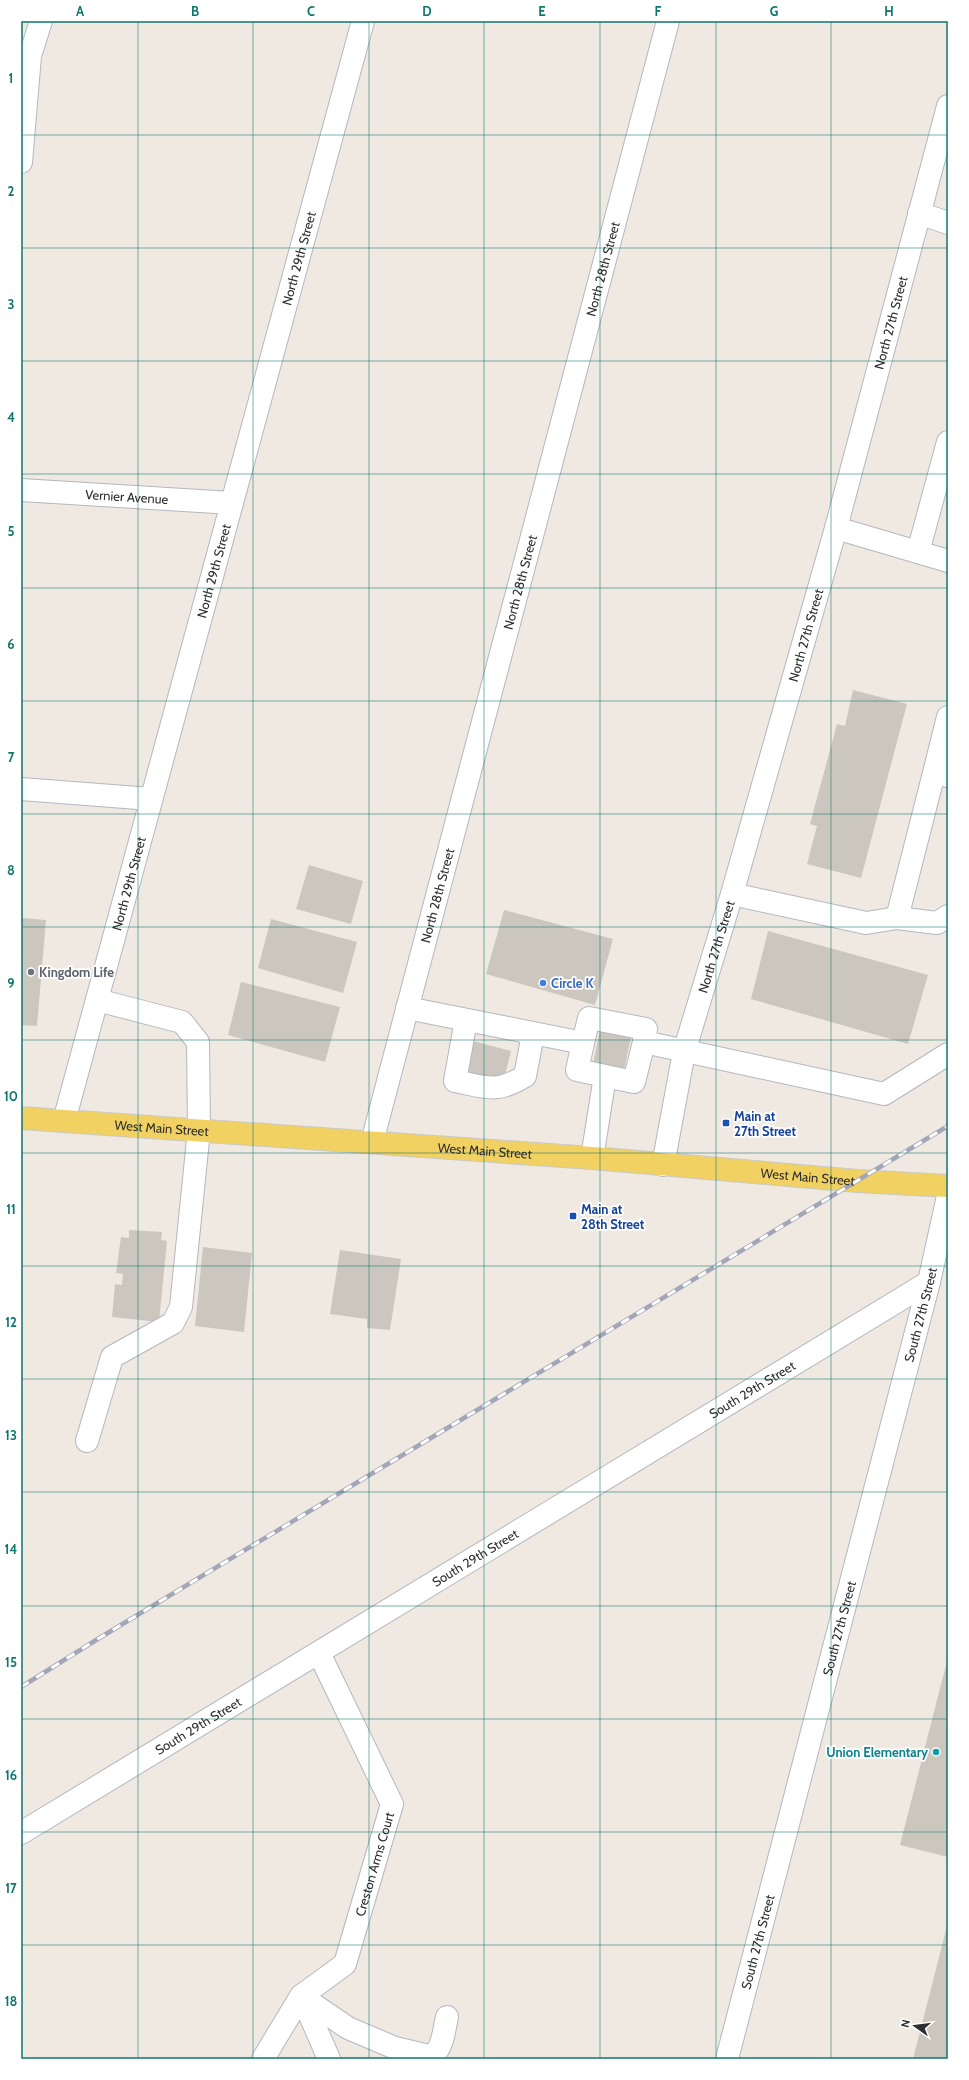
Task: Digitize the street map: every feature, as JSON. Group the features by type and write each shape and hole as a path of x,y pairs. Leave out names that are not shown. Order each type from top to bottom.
{"main road":[{"name":"West Main Street","path":"21,1118 592,1158 663,1165 948,1186"}],"street":[{"path":"21,162 30,56 41,21"},
{"name":"North 29th Street","path":"64,1121 363,21"},
{"name":"North 28th Street","path":"372,1142 668,21"},
{"name":"North 27th Street","path":"663,1165 684,1052 732,894 836,528 948,106"},
{"path":"920,213 948,223"},
{"path":"918,552 948,442"},
{"name":"Vernier Avenue","path":"21,490 232,503"},
{"path":"836,528 948,561"},
{"path":"897,918 941,775 948,717"},
{"path":"21,789 152,799"},
{"path":"732,894 866,923 897,918 937,923 948,916"},
{"path":"87,1441 112,1357 173,1323 181,1307 199,1130 198,1042 182,1022 97,1000"},
{"path":"407,1008 583,1043"},
{"path":"590,1018 646,1028 634,1082 577,1070 583,1043 590,1018"},
{"path":"466,1020 455,1081 495,1089 513,1084 525,1076 534,1034"},
{"path":"644,1042 684,1052 884,1094 948,1054"},
{"path":"592,1158 605,1076"},
{"name":"South 27th Street","path":"727,2059 929,1282 948,1196"},
{"name":"South 29th Street","path":"21,1833 929,1282"},
{"name":"Creston Arms Court","path":"301,1996 345,1964 392,1804 319,1653"},
{"path":"301,1996 348,2028 395,2048 429,2056 434,2055 439,2049 447,2017"},
{"path":"263,2059 301,1996"},
{"path":"301,1996 329,2059"}],"building":[{"path":"853,690 907,704 861,878 807,864 817,826 810,824 837,724 845,726"},
{"path":"309,865 363,881 351,924 296,909"},
{"path":"504,910 613,939 595,1005 486,974"},
{"name":"Kingdom Life","path":"21,918 46,920 37,1026 21,1025"},
{"path":"271,919 357,942 343,993 258,968"},
{"path":"768,931 928,975 908,1044 751,999"},
{"path":"241,982 340,1007 325,1062 228,1035"},
{"path":"600,1030 631,1037 623,1075 592,1068"},
{"path":"473,1041 511,1051 503,1083 465,1072"},
{"path":"129,1230 162,1232 161,1240 167,1241 159,1322 112,1317 115,1284 122,1285 123,1274 116,1273 121,1237 129,1238"},
{"path":"203,1247 252,1253 244,1332 195,1326"},
{"path":"340,1250 401,1259 390,1330 367,1328 367,1319 330,1314"},
{"name":"Union Elementary","path":"948,1661 948,1857 900,1845"},
{"path":"947,1926 948,2059 913,2059"}],"railway":[{"path":"21,1687 101,1637 948,1126"}],"place":[{"name":"Kingdom Life","path":"31,972"},
{"name":"Circle K","path":"543,983"},
{"name":"Main at 27th Street","path":"726,1123"},
{"name":"Main at 28th Street","path":"573,1216"},
{"name":"Union Elementary","path":"936,1752"}]}
